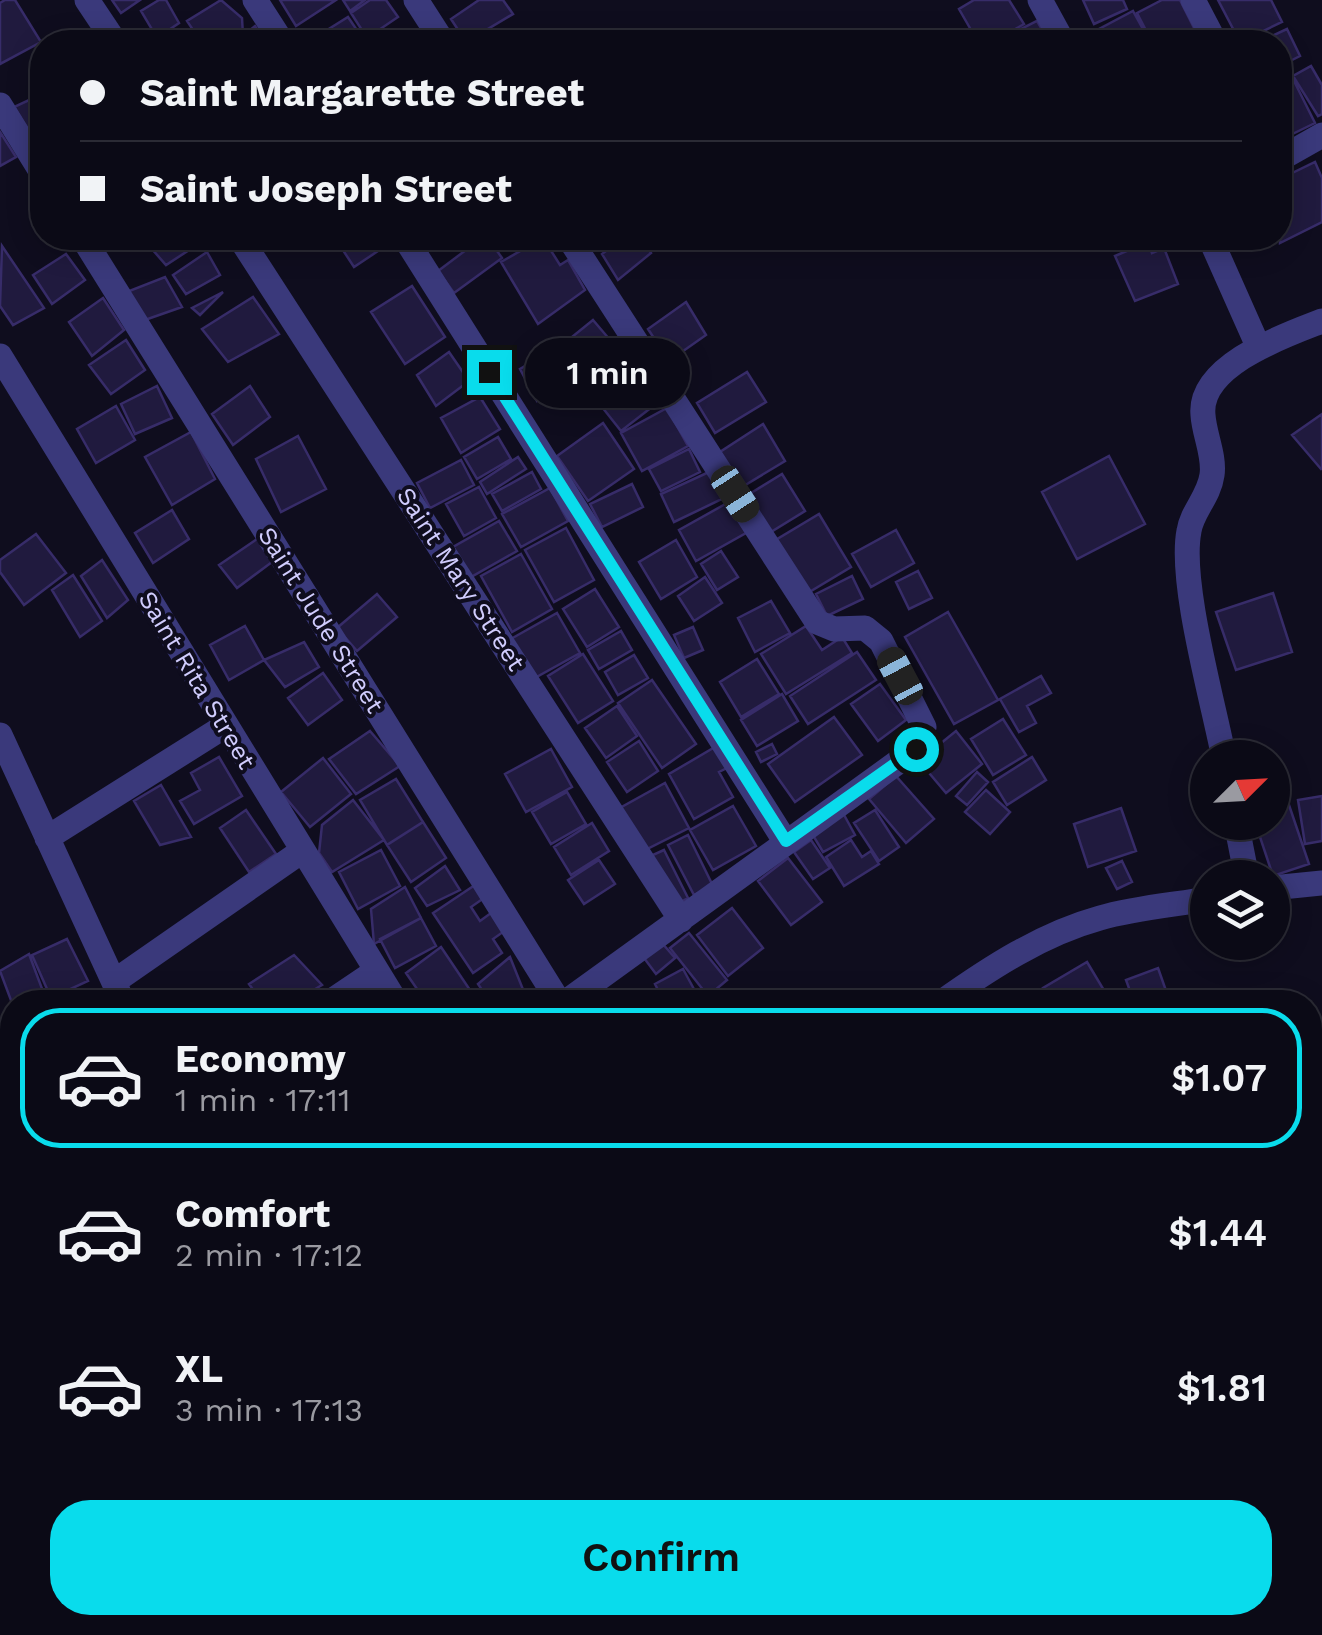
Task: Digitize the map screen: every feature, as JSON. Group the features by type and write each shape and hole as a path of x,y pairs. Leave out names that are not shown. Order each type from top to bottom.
{"street":[{"path":"87,0 106,30"},
{"path":"255,0 274,30"},
{"path":"416,0 435,30"},
{"path":"1040,0 1056,30"},
{"path":"1193,0 1209,30"},
{"path":"0,105 30,154"},
{"path":"1292,152 1322,134"},
{"name":"Saint Jude Street","path":"91,250 554,990"},
{"name":"Saint Mary Street","path":"248,250 681,920"},
{"path":"413,250 786,841"},
{"path":"577,250 818,622 834,629 865,628 881,641 924,727 916,749 579,990"},
{"path":"1215,250 1258,346"},
{"path":"1220,740 1186,564 1189,527 1206,500 1213,471 1202,410 1222,371 1258,346 1322,321"},
{"name":"Saint Rita Street","path":"0,356 388,990"},
{"path":"46,838 225,726"},
{"path":"0,735 118,990"},
{"path":"122,990 302,850"},
{"path":"1290,886 1322,883"},
{"path":"959,990 993,966 1070,927 1102,917 1190,902"},
{"path":"348,990 376,971"}],"building":[{"path":"15,0 34,30 30,30 30,48 0,64 0,3"},
{"path":"112,0 140,0 121,13"},
{"path":"166,0 179,23 169,30 152,30 141,11"},
{"path":"221,0 242,18 243,30 193,30 187,21"},
{"path":"280,0 336,0 296,26"},
{"path":"343,0 365,0 350,11"},
{"path":"370,0 386,0 398,17 379,30 362,30 351,13"},
{"path":"479,0 503,0 513,14 486,30 458,30 451,19"},
{"path":"974,0 1009,0 1024,24 1014,30 971,30 959,9"},
{"path":"1083,0 1123,0 1127,9 1094,24"},
{"path":"1162,0 1180,0 1195,30 1146,30 1137,13"},
{"path":"1218,0 1271,0 1282,22 1265,30 1234,30"},
{"path":"1133,11 1143,30 1097,30"},
{"path":"348,17 357,30 327,30"},
{"path":"1037,21 1042,30 1019,30"},
{"path":"1292,39 1300,56 1292,60"},
{"path":"1311,66 1322,85 1322,114 1318,116 1293,76"},
{"path":"1292,77 1315,123 1292,134"},
{"path":"30,100 30,134 14,107"},
{"path":"0,132 16,157 0,166"},
{"path":"1315,162 1322,178 1322,222 1292,237 1292,173"},
{"path":"2,246 44,308 13,325 0,306"},
{"path":"153,250 189,250 166,265"},
{"path":"343,250 380,250 354,267"},
{"path":"466,250 496,250 502,258 454,293 438,271"},
{"path":"522,250 551,250 560,265 568,260 585,290 538,324 501,262"},
{"path":"607,250 651,253 618,280 602,254"},
{"path":"1129,250 1165,250 1178,284 1135,301 1115,256"},
{"path":"207,252 220,275 186,294 173,275"},
{"path":"66,254 85,280 52,304 33,275"},
{"path":"165,277 182,307 142,321 119,295"},
{"path":"412,286 445,337 405,364 371,312"},
{"path":"223,292 200,315 192,308"},
{"path":"253,297 279,334 228,362 202,329"},
{"path":"103,298 124,330 92,356 69,322"},
{"path":"686,302 706,335 669,361 648,329"},
{"path":"593,320 616,347 585,371 567,341"},
{"path":"126,340 145,370 111,394 89,365"},
{"path":"558,347 575,378 537,401 520,369"},
{"path":"449,352 469,381 436,406 417,375"},
{"path":"747,372 766,402 715,433 697,403"},
{"path":"642,376 661,400 621,431 602,407"},
{"path":"157,386 172,418 135,434 121,404"},
{"path":"250,386 270,417 233,445 212,414"},
{"path":"480,397 500,429 461,453 441,418"},
{"path":"116,406 135,440 96,463 77,429"},
{"path":"667,408 688,446 642,471 621,433"},
{"path":"1322,414 1322,468 1321,469 1292,435"},
{"path":"603,423 634,469 588,501 557,456"},
{"path":"763,424 785,461 742,487 720,452"},
{"path":"191,432 215,479 172,505 145,457"},
{"path":"298,436 326,489 281,512 256,459"},
{"path":"498,437 511,459 477,479 464,457"},
{"path":"689,449 700,472 661,491 649,469"},
{"path":"1109,456 1145,524 1077,559 1042,492"},
{"path":"518,457 526,469 487,494 480,482"},
{"path":"461,460 474,485 430,508 417,483"},
{"path":"532,472 541,489 502,511 492,494"},
{"path":"709,472 722,499 674,522 661,494"},
{"path":"782,474 805,511 766,535 743,498"},
{"path":"632,484 643,507 602,527 590,504"},
{"path":"479,487 496,518 464,536 446,504"},
{"path":"550,488 568,521 521,547 502,514"},
{"path":"729,502 746,533 696,561 679,530"},
{"path":"172,510 189,539 153,563 135,533"},
{"path":"819,514 851,567 806,594 774,541"},
{"path":"499,521 517,551 471,577 453,547"},
{"path":"566,528 594,580 554,602 525,550"},
{"path":"896,530 914,563 871,587 852,554"},
{"path":"36,534 66,573 24,605 0,572 0,560"},
{"path":"257,539 272,562 237,588 219,565"},
{"path":"676,540 697,577 661,599 639,562"},
{"path":"721,551 738,577 717,590 701,564"},
{"path":"521,554 552,609 512,632 481,576"},
{"path":"102,560 128,600 107,618 81,576"},
{"path":"918,571 932,598 909,609 896,582"},
{"path":"73,575 102,621 80,637 52,590"},
{"path":"852,576 863,599 827,616 816,594"},
{"path":"705,577 722,603 694,621 678,596"},
{"path":"595,589 619,627 587,647 563,609"},
{"path":"1273,593 1292,652 1236,670 1216,612"},
{"path":"377,594 397,617 357,651 337,628"},
{"path":"771,601 790,633 755,652 738,618"},
{"path":"948,612 998,700 954,724 905,637"},
{"path":"557,613 580,653 531,680 509,640"},
{"path":"245,626 264,660 229,680 210,645"},
{"path":"806,626 822,650 842,637 852,653 786,694 761,654"},
{"path":"693,627 703,650 684,658 674,635"},
{"path":"621,631 632,650 599,669 588,650"},
{"path":"304,642 319,667 285,687 264,660"},
{"path":"857,652 876,680 808,724 790,696"},
{"path":"583,654 613,701 578,723 548,676"},
{"path":"634,655 648,678 618,695 605,672"},
{"path":"757,659 779,694 741,717 720,682"},
{"path":"323,673 342,700 308,725 288,698"},
{"path":"1041,676 1051,693 1027,706 1036,723 1019,732 1000,699"},
{"path":"652,680 696,744 662,768 618,703"},
{"path":"880,684 906,720 878,741 851,704"},
{"path":"782,694 798,721 757,746 741,720"},
{"path":"617,706 637,736 606,758 585,728"},
{"path":"834,717 862,755 795,802 768,764"},
{"path":"1003,719 1026,755 993,775 971,739"},
{"path":"370,731 400,766 356,794 329,759"},
{"path":"956,731 982,764 946,793 919,761"},
{"path":"639,741 658,771 627,792 607,762"},
{"path":"772,744 777,754 761,762 756,752"},
{"path":"715,747 727,768 719,772 733,797 694,819 669,774"},
{"path":"551,749 572,787 526,812 505,774"},
{"path":"219,757 242,796 194,824 180,801 200,790 191,773"},
{"path":"1032,757 1046,780 1007,805 993,782"},
{"path":"323,758 351,794 310,827 281,792"},
{"path":"977,772 988,782 967,805 956,796"},
{"path":"896,776 934,819 906,843 869,799"},
{"path":"396,779 423,822 387,845 360,800"},
{"path":"665,783 689,828 641,852 618,809"},
{"path":"161,785 191,837 160,845 134,801"},
{"path":"986,790 1010,812 990,834 965,812"},
{"path":"567,792 586,824 551,844 532,812"},
{"path":"1322,796 1322,841 1305,844 1298,800"},
{"path":"353,800 384,840 332,872 319,853 322,825"},
{"path":"733,806 756,846 713,870 690,830"},
{"path":"1121,808 1136,851 1088,867 1074,824"},
{"path":"1290,808 1309,864 1290,870 1290,860 1268,860 1261,840 1290,840"},
{"path":"246,810 276,854 249,872 220,828"},
{"path":"875,810 899,847 879,861 854,823"},
{"path":"843,813 855,835 823,852 811,832"},
{"path":"423,822 446,858 411,882 387,845"},
{"path":"592,823 609,851 571,875 554,847"},
{"path":"688,835 713,886 694,895 668,845"},
{"path":"811,840 830,868 813,879 794,852"},
{"path":"851,840 862,857 871,851 879,864 844,886 826,857"},
{"path":"381,850 400,886 358,909 339,872"},
{"path":"664,850 688,898 675,905 646,858"},
{"path":"788,858 822,902 791,925 758,881"},
{"path":"599,860 615,884 584,904 568,880"},
{"path":"1122,861 1132,882 1117,889 1106,868"},
{"path":"445,866 460,890 427,906 415,888"},
{"path":"475,885 484,898 471,907 480,921 491,913 503,932 493,939 502,953 473,973 433,913"},
{"path":"405,887 421,918 374,944 371,909"},
{"path":"732,908 763,948 728,976 697,935"},
{"path":"421,918 436,946 395,968 380,939"},
{"path":"689,933 727,980 715,990 703,990 670,948"},
{"path":"67,939 88,981 68,990 47,990 32,955"},
{"path":"662,943 675,958 656,974 644,958"},
{"path":"441,947 470,990 418,990 406,973"},
{"path":"29,954 42,990 7,990 0,971"},
{"path":"294,955 322,985 313,990 253,990 249,984"},
{"path":"510,957 523,990 482,990 478,984"},
{"path":"1087,962 1104,990 1044,990"},
{"path":"1158,968 1166,990 1130,990 1126,980"},
{"path":"683,969 694,990 658,990 655,984"}],"route":[{"path":"489,372 786,841 916,749"}]}
